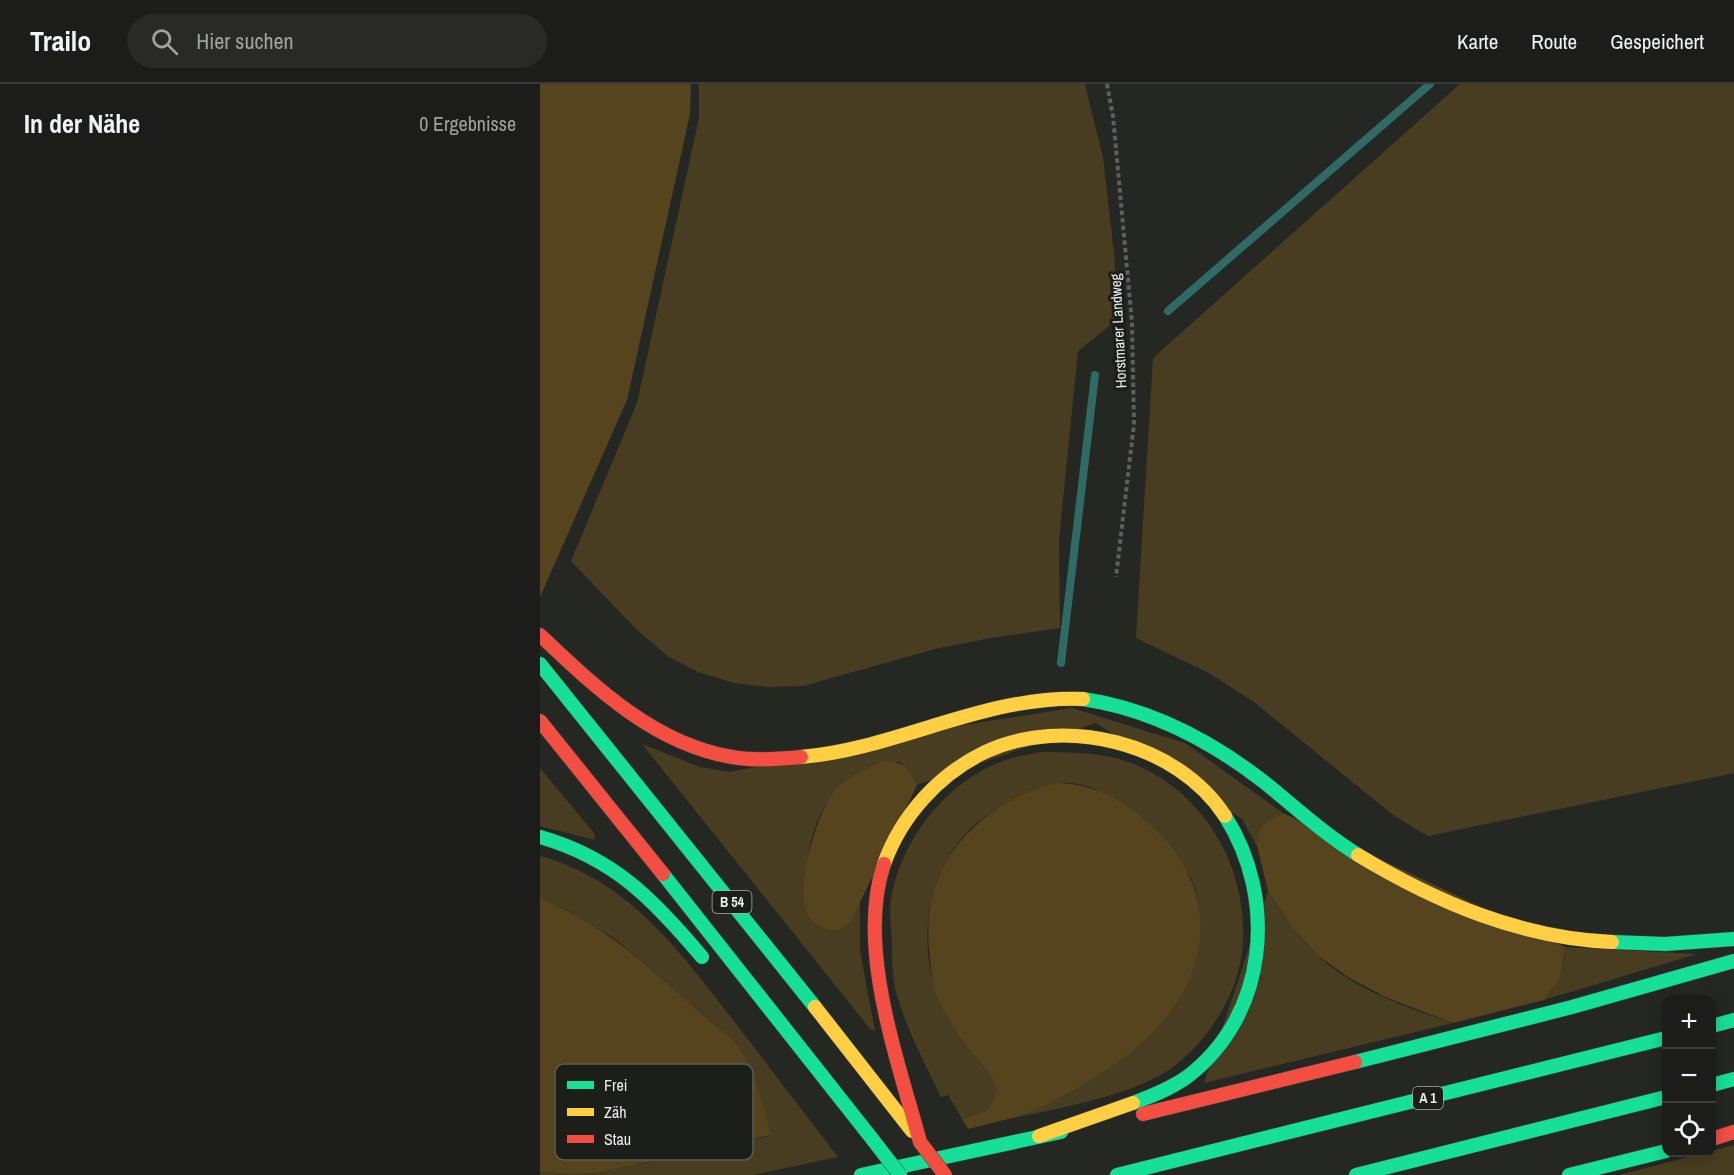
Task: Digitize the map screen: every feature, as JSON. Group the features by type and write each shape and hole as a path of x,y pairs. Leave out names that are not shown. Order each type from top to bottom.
{"highway":[{"path":"540,635 602,693 631,715 664,735 721,757 786,760 816,756 848,750 998,706 1050,699 1097,701 1131,708 1158,717 1222,751 1264,782 1315,825 1378,869 1450,905 1518,927 1562,937 1605,942 1676,944 1734,939"},
{"name":"B 54","path":"540,664 730,900 945,1175"},
{"name":"B 54","path":"540,721 900,1175"},
{"path":"920,1142 884,998 875,947 875,907 880,878 890,850 909,817 932,789 957,767 996,746 1023,739 1055,736 1085,737 1123,744 1174,765 1195,781 1212,799 1230,823 1242,848 1258,912 1259,938 1254,971 1241,1011 1208,1058 1163,1092 1039,1136"},
{"path":"540,837 557,840 590,854 619,872 660,908 716,970"},
{"path":"861,1175 1230,1094 1572,1007 1734,961"},
{"path":"741,995 818,1069"},
{"path":"1716,1025 1734,1020"},
{"name":"A 1","path":"1117,1175 1662,1039"},
{"path":"1716,1084 1734,1079"},
{"path":"1356,1175 1662,1098"},
{"path":"1716,1137 1734,1132"},
{"path":"1569,1175 1662,1152"}],"path":[{"name":"Horstmarer Landweg","path":"1107,84 1113,116 1132,323 1134,423 1116,577"}],"shaded area":[{"path":"540,84 691,84 690,114 627,400 540,597"},
{"path":"699,84 1085,84 1103,157 1114,253 1118,319 1078,351 1059,540 1060,628 939,648 803,686 768,687 734,683 698,672 669,657 638,631 571,561 637,403 699,118"},
{"path":"1460,84 1734,84 1734,773 1428,836 1393,815 1254,702 1209,673 1136,638 1153,358"},
{"path":"1072,708 1185,743 1283,813 1274,818 1257,846 1242,819 1096,723 917,785 901,763 885,763 862,771 845,782 822,810 810,846 805,903 860,903 860,951 875,1031 871,1030 642,744 700,767 730,772 963,725"},
{"path":"1040,752 1092,754 1131,763 1167,782 1188,800 1207,821 1233,870 1240,896 1243,924 1239,968 1228,999 1211,1028 1189,1053 1160,1075 1139,1085 1093,1100 1000,1121 1033,1110 1073,1091 1105,1071 1146,1039 1178,1001 1190,979 1197,955 1200,922 1196,893 1189,875 1095,789 1078,784 1054,784 1005,806 979,821 958,842 943,867 933,894 928,923 928,953 933,982 944,1010 961,1040 987,1071 995,1086 994,1099 986,1111 962,1119 948,1095 941,1097 901,1009 894,982 891,900 904,857 928,818 943,800 980,772 1000,762"},
{"path":"884,761 901,764 911,774 917,785 851,921 838,930 826,929 816,924 808,916 804,904 806,870 815,832 829,799 836,789 865,769"},
{"path":"540,768 594,833 595,840 540,826"},
{"path":"1058,783 1087,787 1125,804 1168,843 1185,867 1196,894 1200,938 1195,963 1187,986 1175,1007 1143,1042 1124,1058 1083,1085 1045,1105 1015,1117 968,1129 962,1119 986,1111 994,1099 995,1086 987,1071 954,1028 935,990 928,935 933,893 940,873 950,856 962,839 978,824 1018,797"},
{"path":"1283,813 1565,947 1557,983 1544,1000 1453,1023 1385,997 1348,977 1317,955 1291,926 1268,891 1257,846 1258,836 1260,829 1267,822"},
{"path":"540,856 573,868 602,884 629,903 677,950 838,1157 752,1175 540,1175 540,1172 597,1173 658,1160 753,1160 753,1140 770,1136 753,1083 753,1064 747,1064 743,1052 660,976 615,939 565,909 540,898"},
{"path":"1268,891 1302,939 1316,954 1346,977 1380,996 1453,1023 1204,1083"},
{"path":"540,898 564,909 608,935 628,950 736,1044 749,1064 555,1064 555,1160 657,1160 597,1173 540,1172"},
{"path":"1565,947 1697,954 1544,1000 1559,975"},
{"path":"753,1074 759,1093 771,1135 753,1139"},
{"path":"1734,1145 1734,1175 1619,1175 1688,1157 1716,1157 1716,1150"}],"waterway":[{"path":"1168,311 1430,84"},
{"path":"1061,663 1095,375"}],"traffic: fast":[{"path":"540,664 815,1007"},
{"path":"1083,699 1132,710 1179,728 1201,740 1244,767 1321,829 1358,855"},
{"path":"1133,1103 1181,1081 1214,1052 1235,1022 1249,989 1256,955 1258,919 1253,883 1242,849 1225,816"},
{"path":"540,837 566,846 611,869 667,917 702,957"},
{"path":"663,874 873,1140"},
{"path":"1612,942 1665,944 1734,939"},
{"path":"1355,1062 1572,1007 1734,961"},
{"path":"1716,1025 1734,1020"},
{"path":"1117,1175 1662,1039"},
{"path":"1716,1084 1734,1079"},
{"path":"1356,1175 1662,1098"},
{"path":"861,1175 1061,1132"},
{"path":"873,1140 900,1175"},
{"path":"1569,1175 1662,1152"}],"traffic: slow":[{"path":"801,757 872,744 1011,705 1046,700 1083,699"},
{"path":"884,864 891,846 911,813 937,784 952,772 985,752 1016,741 1049,736 1083,736 1117,742 1149,753 1178,770 1204,790 1225,816"},
{"path":"1358,855 1418,888 1480,915 1544,933 1612,942"},
{"path":"815,1007 912,1131"},
{"path":"1039,1136 1133,1103"}],"traffic: jam":[{"path":"540,635 627,711 677,740 732,757 766,759 801,757"},
{"path":"540,721 663,874"},
{"path":"884,864 877,896 875,931 877,967 892,1040 920,1142"},
{"path":"1143,1114 1355,1062"},
{"path":"1716,1138 1734,1132"},
{"path":"920,1142 945,1175"}]}
